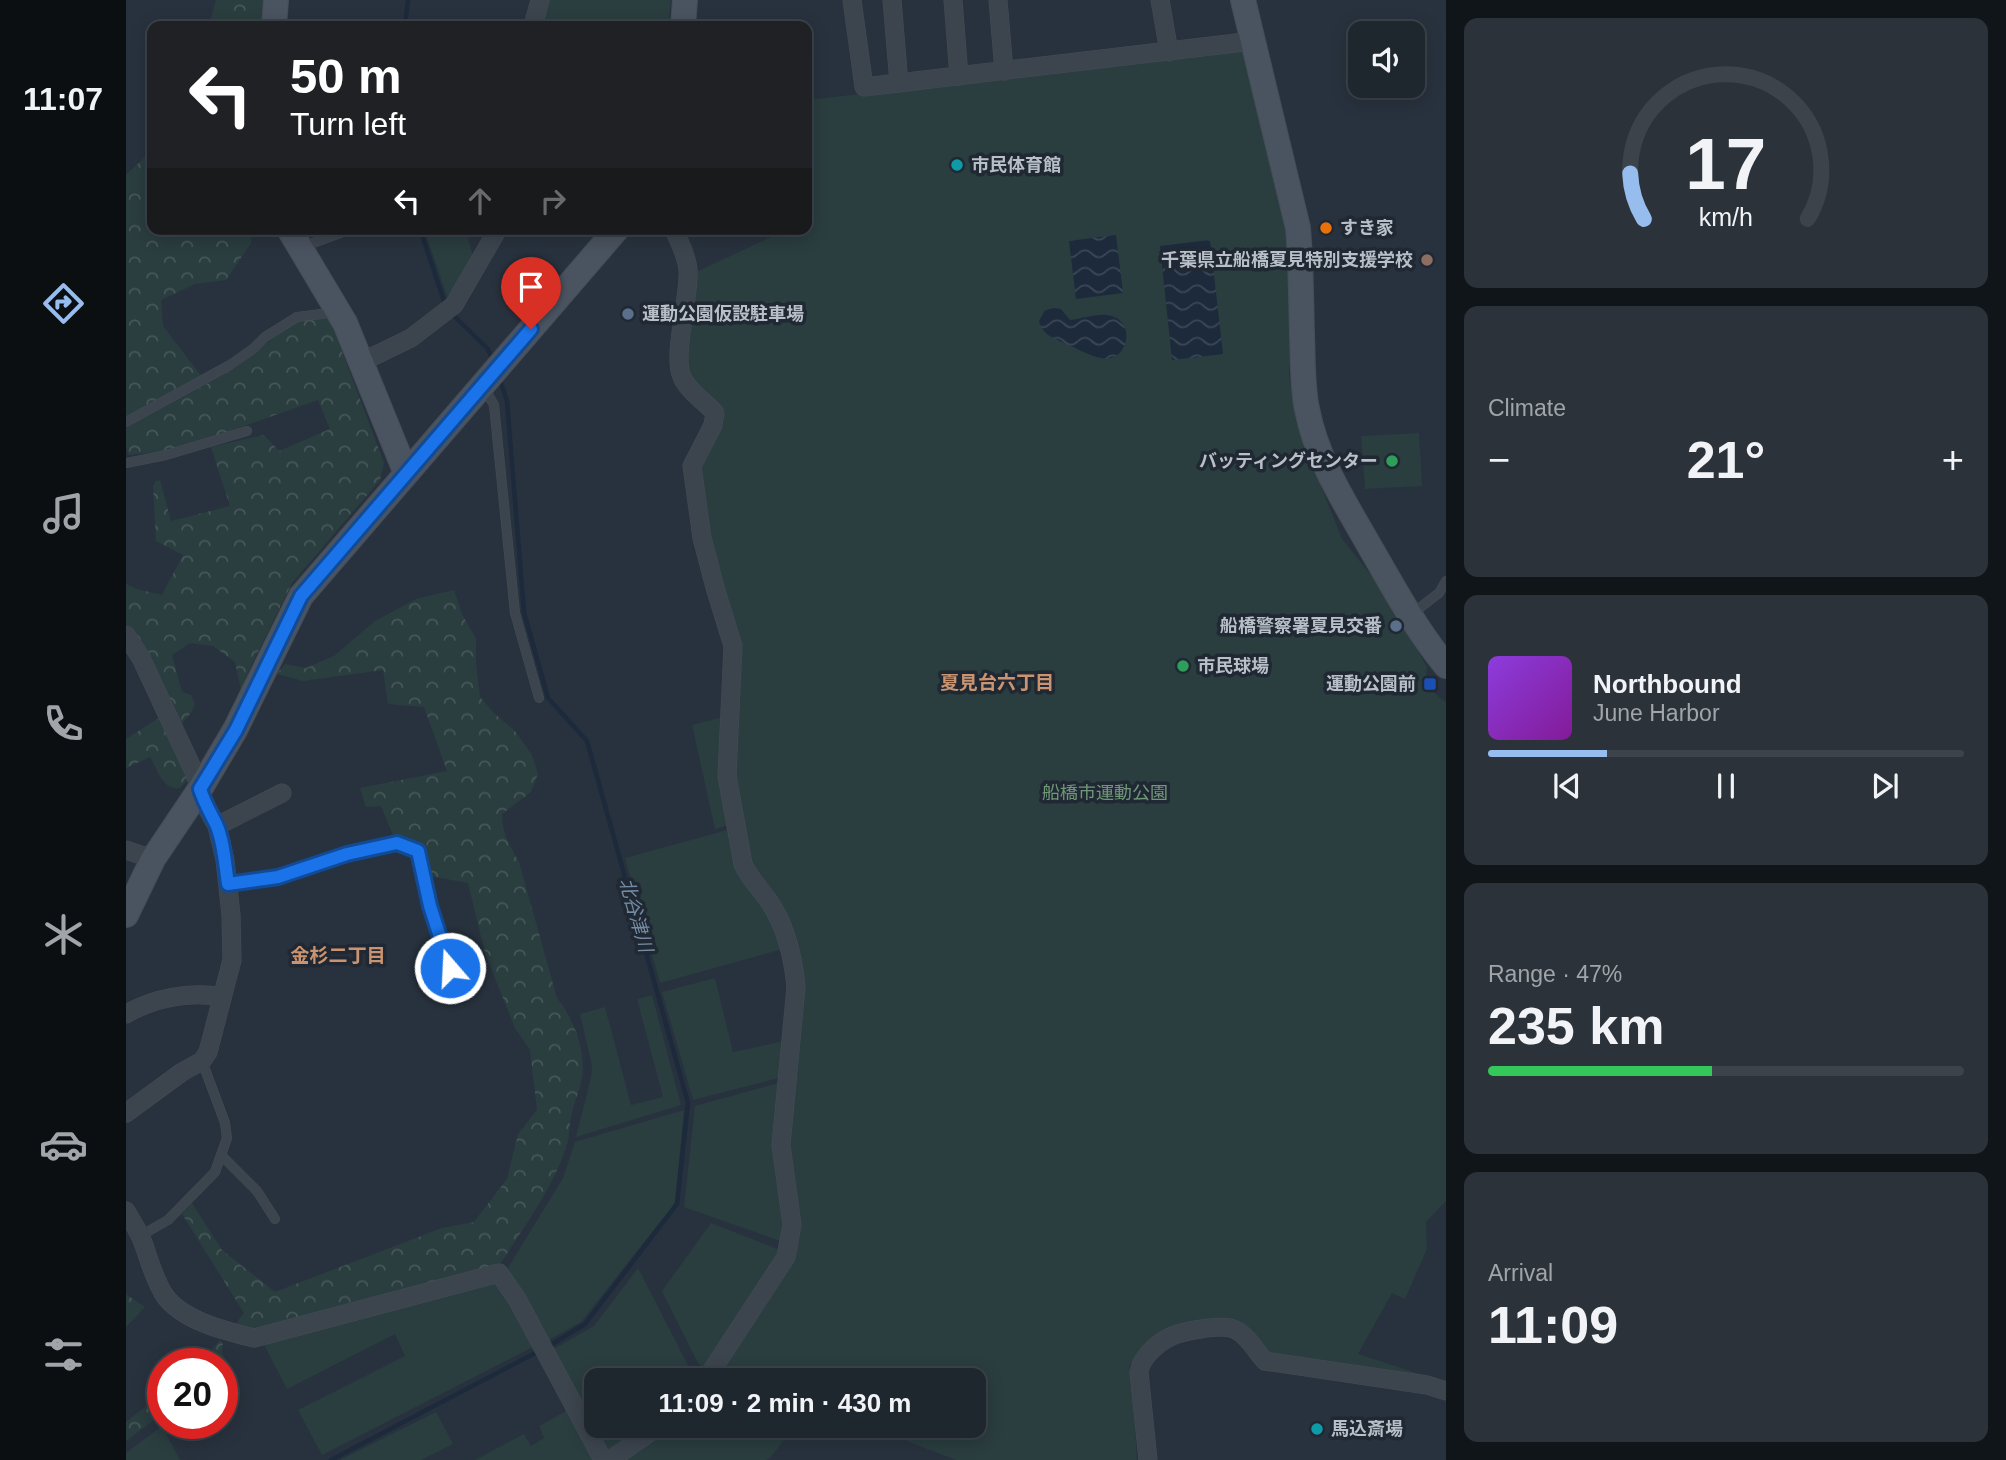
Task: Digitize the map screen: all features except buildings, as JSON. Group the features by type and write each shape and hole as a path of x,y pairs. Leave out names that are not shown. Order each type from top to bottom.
{"street":[{"path":"276,0 279,21"},
{"path":"534,21 540,0"},
{"path":"683,21 685,0"},
{"path":"852,0 864,87 1253,41"},
{"path":"892,0 900,83"},
{"path":"953,0 959,76"},
{"path":"998,0 1004,71"},
{"path":"1160,0 1169,52"},
{"path":"1243,0 1298,228 1303,374 1312,433 1322,460 1338,490 1410,615 1446,666"},
{"path":"360,360 411,338 449,310 494,235"},
{"path":"126,915 153,859 236,730 301,596 612,235"},
{"path":"676,235 688,271 679,359 680,375 715,413 713,425 692,466 702,537 733,646 727,776 743,864 747,874 768,899 782,922 794,967 796,987 781,1145 792,1225 790,1242 786,1257 713,1368"},
{"path":"294,238 345,323 406,473"},
{"path":"126,635 141,659 195,774 204,803 217,826 225,860 233,939 232,960 208,1052 202,1061 182,1072 126,1113"},
{"path":"217,826 282,793"},
{"path":"126,850 153,859"},
{"path":"126,1014 143,1004 172,998 207,994 221,997"},
{"path":"126,1211 140,1236 159,1284 174,1306 220,1329 254,1338 499,1273 517,1299 603,1460"},
{"path":"1148,1460 1140,1364 1153,1349 1171,1336 1228,1327 1241,1333 1265,1361 1427,1385 1446,1391"},
{"path":"610,1460 642,1438"}],"lane":[{"path":"294,238 313,235"},
{"path":"126,422 230,365 265,337 297,317 338,312"},
{"path":"491,374 515,613 539,698"},
{"path":"126,463 166,455 247,431"},
{"path":"1410,615 1440,593 1446,581"},
{"path":"228,884 278,877 347,854 397,843 418,851 430,906 450,968"},
{"path":"140,1236 168,1220 215,1172 227,1138 225,1123 202,1061"},
{"path":"221,1155 257,1191 275,1219"}],"green space":[{"path":"216,0 265,0 263,21 210,21"},
{"path":"546,0 671,0 669,21 540,21"},
{"name":"船橋市運動公園","path":"1242,51 1282,208 1289,255 1289,375 1304,444 1342,539 1382,589 1427,667 1430,687 1446,702 1446,1201 1426,1222 1427,1249 1405,1299 1392,1293 1358,1354 1435,1379 1272,1356 1253,1332 1238,1321 1192,1323 1162,1332 1129,1366 1137,1460 956,1460 899,1438 986,1438 986,1368 719,1368 794,1254 786,1144 804,988 749,868 735,793 737,667 707,538 699,468 715,431 688,380 684,354 694,273 773,235 812,235 812,99"},
{"path":"147,155 147,235 251,235 251,243 226,280 195,284 161,300 163,326 202,377 126,419 126,175"},
{"path":"426,235 467,235 473,256 457,288 447,296"},
{"path":"329,317 384,463 380,480 292,583 241,690 235,662 213,646 190,643 172,655 182,692 191,695 195,705 178,727 146,656 126,624 126,584 162,595 183,555 156,541 155,482 160,480 171,521 230,506 211,447 264,435 279,451 330,429 318,400 165,451 128,455 126,428 234,369 296,320"},
{"name":"バッティングセンター","path":"1419,433 1422,486 1365,489 1361,436"},
{"path":"454,590 462,614 476,639 480,697 515,731 532,755 538,774 531,792 502,814 502,821 507,839 519,862 557,998 569,1016 581,1049 583,1072 567,1144 546,1193 496,1270 258,1329 234,1326 244,1313 182,1214 192,1203 222,1250 275,1292 442,1228 474,1222 507,1179 518,1134 537,1110 530,1050 515,1028 485,953 468,883 430,876 422,846 394,837 381,806 366,807 360,788 447,771 424,707 388,704 383,670 303,681 277,674 285,664 306,668 334,656 375,621 416,599"},
{"path":"162,716 189,778 180,788 169,786 165,782 150,757 126,768 126,739"},
{"path":"719,718 724,720 729,825 715,829 692,725"},
{"path":"731,829 779,925 783,946 779,950 660,983 625,858"},
{"path":"715,978 733,1052 785,1041 782,1077 693,1100 662,992"},
{"path":"652,995 681,1105 576,1137 592,1066 580,1014 605,1007 631,1105 663,1097 637,999"},
{"path":"782,1082 786,1235 783,1242 684,1207 695,1106"},
{"path":"684,1110 675,1203 581,1322 547,1341 506,1271 563,1178 575,1142"},
{"path":"711,1223 780,1250 778,1259 707,1368 702,1368 698,1363 662,1291"},
{"path":"638,1268 689,1368 584,1368 584,1410 550,1351 594,1326"},
{"path":"494,1278 537,1345 322,1455 298,1410 405,1356 395,1334 287,1389 262,1341"},
{"path":"126,1292 145,1307 126,1327"},
{"path":"220,1340 223,1344 222,1348 213,1348"},
{"path":"147,1406 147,1425 126,1441 126,1422"},
{"path":"570,1409 596,1460 475,1460 524,1434 531,1446 544,1438 539,1426"},
{"path":"436,1412 453,1444 421,1460 340,1460"},
{"path":"147,1437 169,1439 180,1460 126,1460 126,1453"},
{"path":"600,1438 636,1438 610,1456"},
{"path":"651,1438 786,1438 766,1460 623,1460"}],"water":[{"path":"1116,235 1123,293 1076,299 1069,241"},
{"path":"1210,240 1223,354 1172,360 1160,246"},
{"path":"1061,309 1070,320 1103,315 1117,318 1126,332 1124,348 1111,358 1101,358 1053,338 1043,330 1039,321 1045,310"}],"waterway":[{"name":"北谷津川","path":"406,21 408,0"},
{"name":"北谷津川","path":"422,235 445,304"},
{"name":"北谷津川","path":"452,314 488,349 492,359"},
{"name":"北谷津川","path":"499,377 507,401 524,612 548,698 587,741 688,1103 677,1204 585,1324 549,1346"},
{"name":"北谷津川","path":"331,1460 541,1350"}],"place":[{"name":"市民体育館","path":"957,165"},
{"name":"すき家","path":"1326,228"},
{"name":"千葉県立船橋夏見特別支援学校","path":"1427,260"},
{"name":"運動公園仮設駐車場","path":"628,314"},
{"name":"バッティングセンター","path":"1392,461"},
{"name":"船橋警察署夏見交番","path":"1396,626"},
{"name":"市民球場","path":"1183,666"},
{"name":"運動公園前","path":"1430,684"},
{"name":"馬込斎場","path":"1317,1429"}],"district":[{"name":"夏見台六丁目","path":"997,682"},
{"name":"金杉二丁目","path":"338,955"}],"route":[{"path":"450,968 430,906 418,851 397,843 347,854 278,877 228,884 217,826 204,803 200,789 236,730 301,596 531,329"}]}
